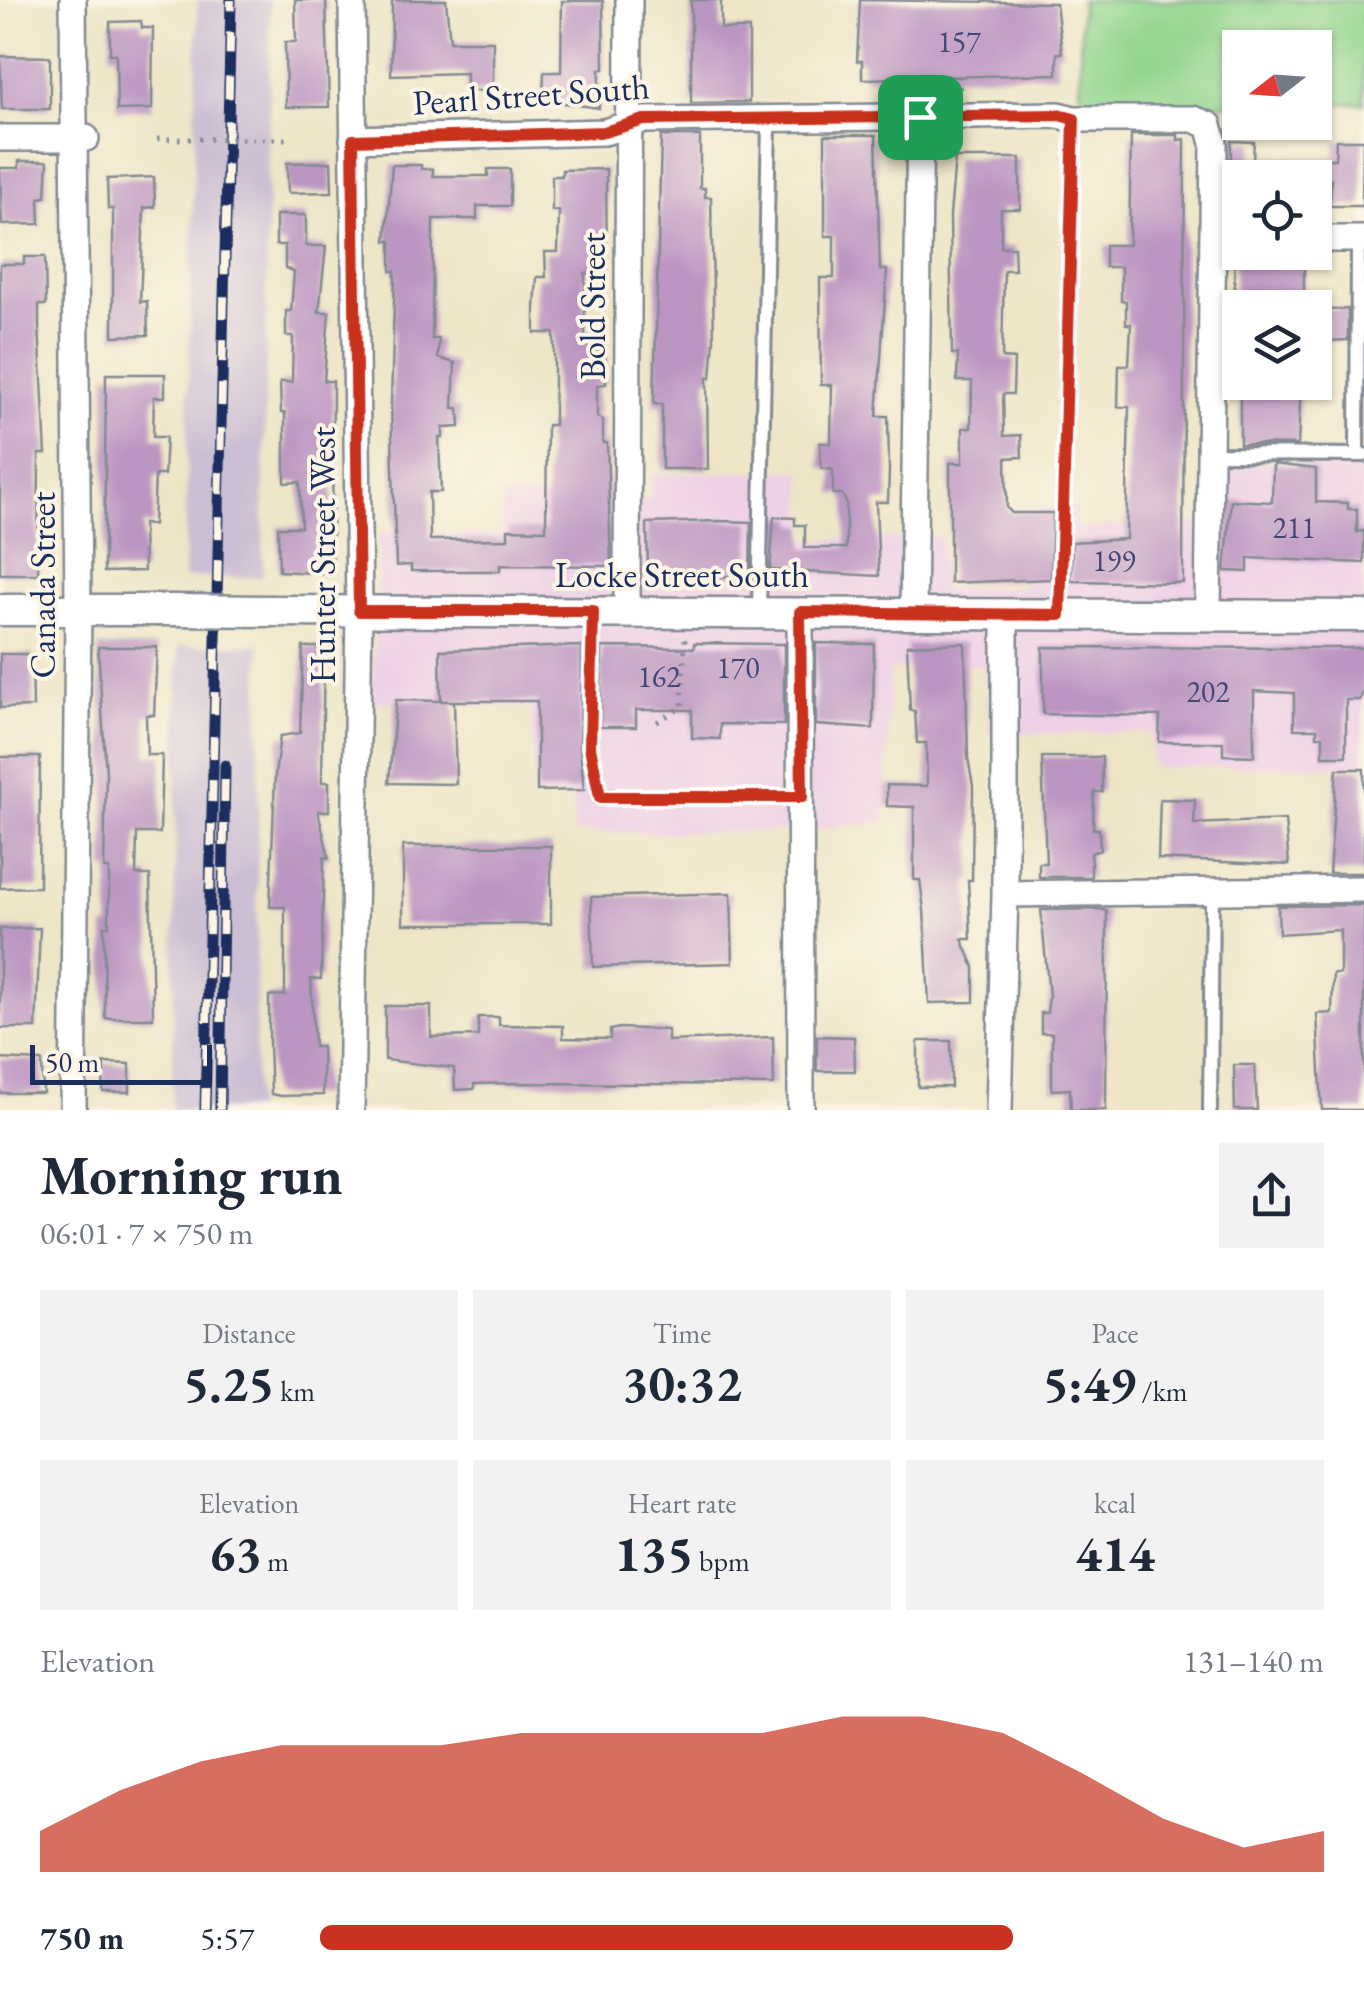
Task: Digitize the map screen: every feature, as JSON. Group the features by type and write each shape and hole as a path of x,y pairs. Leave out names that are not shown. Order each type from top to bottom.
{"street":[{"name":"Canada Street","path":"73,0 80,138 74,1110"},
{"name":"Hunter Street West","path":"351,1110 359,611 352,0"},
{"name":"Bold Street","path":"628,611 629,0"},
{"name":"Pearl Street South","path":"353,140 627,128 644,120 769,122 826,116 1059,115 1074,119 1194,119 1210,125 1214,142 1213,239"},
{"path":"913,612 920,117"},
{"path":"0,138 80,138"},
{"path":"1208,615 1213,239 1222,239"},
{"path":"1332,239 1361,239"},
{"name":"Locke Street South","path":"0,610 1364,616"},
{"path":"800,612 801,1110"},
{"path":"1000,1110 1005,614"},
{"path":"1005,894 1364,889"}],"lane":[{"path":"1060,615 1074,119"},
{"path":"758,612 769,122"},
{"path":"1212,454 1360,455 1361,239"},
{"path":"593,611 590,747 600,797 802,797"},
{"path":"1210,1110 1212,890"}],"path":[{"path":"157,139 293,139"},
{"path":"657,722 682,707 689,611"}],"shaded area":[{"path":"198,0 270,0 263,577 184,578"},
{"path":"1230,462 1364,463 1364,766 1153,767 1151,732 989,734 984,665 890,670 886,822 787,832 575,833 572,795 535,796 531,707 372,702 379,533 502,535 503,497 650,500 652,474 802,471 805,540 942,536 944,588 1024,587 1021,509 1075,505 1076,528 1217,523"},
{"path":"260,645 255,1110 172,1110 178,646"}],"green space":[{"path":"1081,0 1364,0 1364,103 1332,104 1332,30 1222,30 1222,104 1080,107"}],"building":[{"path":"295,0 326,0 329,107 286,107 285,42 296,42"},
{"path":"392,0 446,0 450,41 493,41 493,91 466,91 466,73 391,75"},
{"path":"691,0 721,0 721,29 749,29 749,102 691,103"},
{"path":"860,0 1056,3 1062,53 1057,53 1057,74 862,79 862,61 857,61"},
{"path":"562,1 603,1 604,69 600,69 599,108 543,100 544,72 561,72"},
{"path":"141,21 142,28 153,28 152,109 117,110 116,54 110,54 110,22"},
{"path":"0,56 50,57 50,109 2,109"},
{"path":"825,135 876,135 880,270 887,270 877,416 888,416 889,469 888,502 876,502 879,576 770,570 774,517 795,518 795,525 805,525 805,548 846,548 846,502 842,494 833,494 833,470 821,468 820,443 831,443 832,385 821,385 820,278 834,278 834,236 825,236"},
{"path":"1131,135 1178,135 1178,140 1185,139 1183,583 1071,581 1072,542 1126,539 1129,407 1118,407 1119,365 1129,365 1131,324 1126,324 1126,301 1121,301 1121,267 1105,267 1105,245 1129,245"},
{"path":"661,136 700,136 700,188 705,188 705,197 711,197 714,340 711,378 707,378 708,469 662,469 662,404 654,404"},
{"path":"1336,140 1363,140 1362,206 1332,206 1332,160 1231,160 1231,141 1254,142 1253,159 1335,159"},
{"path":"955,158 1020,158 1020,209 1001,209 1001,247 1014,247 1015,270 1004,270 1002,358 1014,359 1013,394 1003,394 1004,436 1021,435 1022,457 1006,458 1007,508 1012,513 1053,513 1051,579 950,583 950,463 963,463 963,428 971,428 972,381 957,381 958,354 952,354 950,216"},
{"path":"19,161 48,161 46,197 39,198 40,224 2,225 0,168 19,168"},
{"path":"331,162 332,192 288,193 287,163"},
{"path":"392,165 421,165 421,169 433,169 433,176 488,176 488,169 510,169 510,206 477,206 477,219 433,219 432,339 439,339 438,358 455,363 453,408 459,408 460,427 443,428 443,438 439,438 441,492 429,492 430,540 508,539 508,529 546,530 547,425 554,425 554,333 535,333 535,308 537,277 546,277 545,252 558,252 559,211 552,211 552,176 562,176 562,170 606,169 607,273 585,273 585,336 605,335 606,384 597,385 597,417 603,420 603,443 607,443 611,566 500,565 500,571 411,571 411,565 396,566 391,404 395,271 391,271 391,241 386,241"},
{"path":"154,177 155,207 144,208 140,302 147,301 148,335 113,336 113,209 108,209 107,179"},
{"path":"276,215 306,215 306,246 326,246 319,312 329,312 324,381 333,381 332,574 279,571 278,527 301,527 300,482 285,483 285,413 281,413 280,382 292,382 293,336 286,336 286,311 291,311 294,272 285,268 285,245 276,245"},
{"path":"24,257 45,257 46,305 39,305 39,326 46,454 39,454 38,574 0,574 0,264 24,264"},
{"path":"1234,270 1304,270 1304,290 1235,290"},
{"path":"1348,309 1348,340 1332,341 1332,310"},
{"path":"106,374 165,374 165,397 154,397 153,437 166,437 164,475 155,475 153,525 143,524 144,571 104,572"},
{"path":"1240,400 1300,400 1298,445 1240,444"},
{"path":"1273,464 1316,469 1316,502 1348,503 1348,509 1357,509 1357,532 1364,531 1364,563 1248,558 1248,572 1225,571 1231,500 1272,502"},
{"path":"751,522 750,577 648,575 647,523"},
{"path":"694,643 784,644 784,725 720,724 720,739 692,738 692,710 636,710 636,727 600,727 602,647 694,648"},
{"path":"816,643 874,644 873,729 816,725"},
{"path":"965,643 968,758 973,786 972,880 968,880 971,939 962,939 974,967 974,1002 929,1003 924,910 920,880 914,880 914,807 887,806 887,785 927,786 926,743 917,743 915,711 910,710 907,645"},
{"path":"582,646 580,747 584,790 537,791 537,701 454,701 456,784 389,783 396,700 441,701 440,650"},
{"path":"98,647 157,647 154,715 146,715 147,755 162,755 160,833 137,833 136,875 150,875 153,1018 105,1018 104,926 109,926 109,869 104,869 106,774"},
{"path":"303,647 324,647 322,782 329,782 329,811 318,811 329,858 324,857 321,979 311,979 314,1047 322,1047 323,1095 281,1096 271,1094 269,1044 269,996 285,995 285,907 270,907 275,775 280,736 300,733"},
{"path":"1043,647 1364,648 1364,688 1360,700 1346,700 1346,756 1323,756 1323,736 1317,736 1317,729 1294,729 1294,693 1254,691 1254,756 1223,755 1223,742 1159,742 1160,716 1043,714"},
{"path":"0,654 32,654 33,707 0,708"},
{"path":"0,757 40,757 39,887 0,888"},
{"path":"1042,757 1102,757 1102,792 1094,792 1093,829 1099,829 1100,850 1091,853 1091,877 1039,877 1039,863 1046,863"},
{"path":"1337,769 1364,769 1364,873 1329,873"},
{"path":"1160,799 1195,800 1194,824 1285,820 1289,865 1158,859"},
{"path":"403,846 551,846 551,924 403,924"},
{"path":"731,893 733,963 593,967 591,897"},
{"path":"1364,905 1364,1110 1322,1110 1317,1014 1332,1013 1333,974 1340,974 1340,930 1279,934 1278,906"},
{"path":"1041,910 1107,911 1106,1110 1071,1110 1070,1089 1052,1090 1052,1033 1041,1033 1041,1013 1047,1013 1049,995"},
{"path":"40,928 36,1028 0,1028 0,929"},
{"path":"385,1006 431,1006 431,1037 478,1036 478,1017 499,1017 499,1025 563,1026 563,1038 610,1039 610,1030 620,1028 668,1030 668,1041 773,1037 774,1085 520,1083 474,1084 474,1089 455,1090 454,1068 385,1060"},
{"path":"817,1036 854,1037 855,1071 817,1071"},
{"path":"918,1041 951,1041 951,1087 918,1087"},
{"path":"0,1059 42,1061 43,1093 0,1093"},
{"path":"104,1063 130,1064 130,1092 103,1092"},
{"path":"1234,1065 1255,1065 1257,1110 1235,1110"}],"railway":[{"path":"205,1110 231,0"},
{"path":"220,1110 225,765"}],"route":[{"path":"1059,115 1074,119 1060,615 800,612 802,797 600,797 590,747 593,611 359,611 353,140 604,132 644,120 769,122 826,116 920,117 1059,115"}]}
